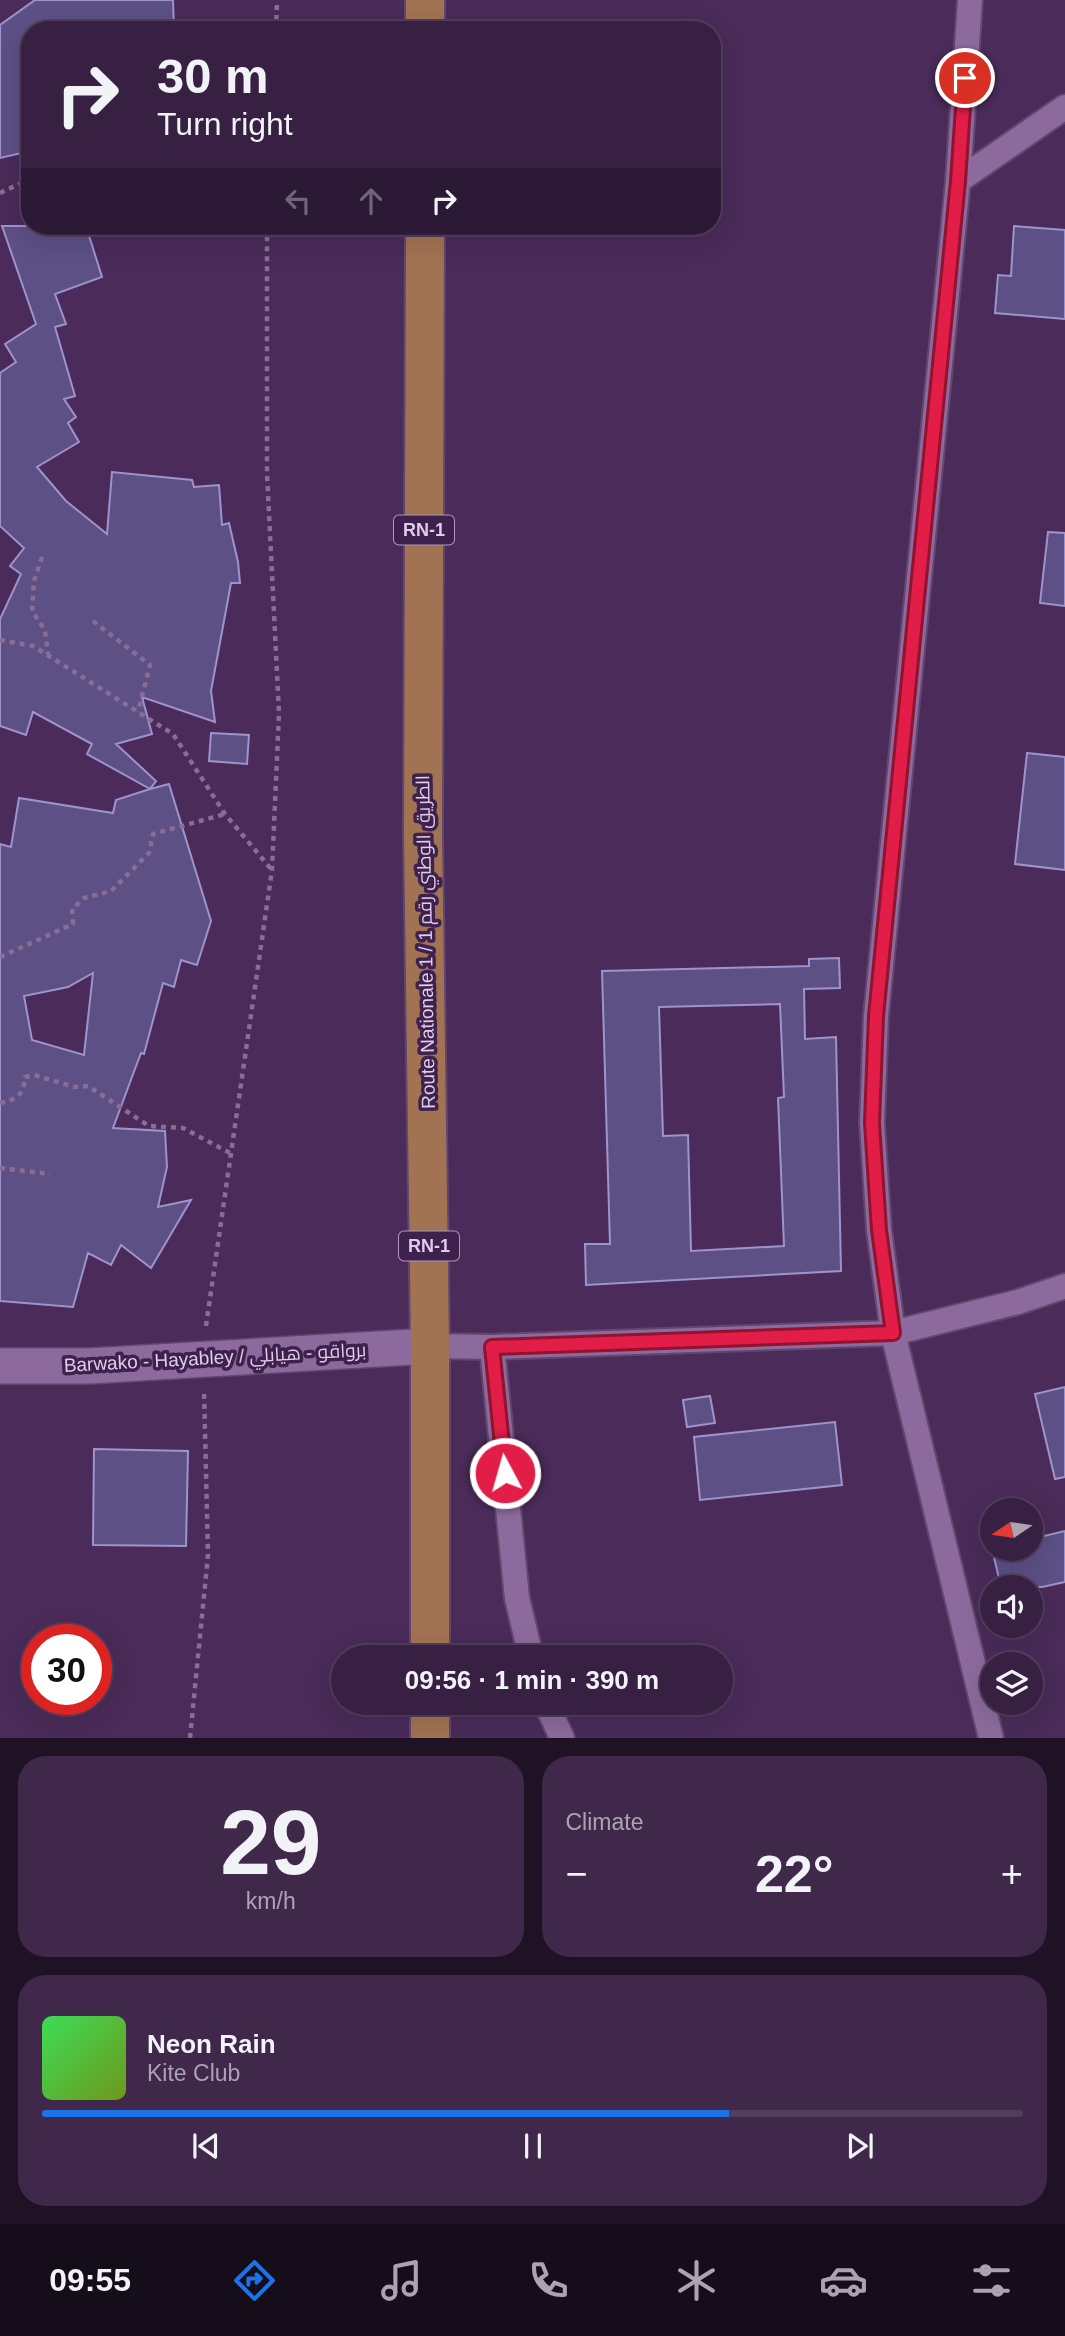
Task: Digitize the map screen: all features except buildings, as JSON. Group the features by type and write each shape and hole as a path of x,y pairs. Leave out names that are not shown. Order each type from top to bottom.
{"main road":[{"path":"425,0 425,21"},
{"name":"Route Nationale 1 / الطريق الوطني رقم 1","path":"425,235 423,834 430,1346 430,1645"},
{"name":"Barwako - Hayabley / برواقو - هيابلي","path":"0,1366 89,1366 203,1357 430,1346"},
{"path":"430,1715 430,1738"}],"street":[{"path":"970,0 958,181 876,1016 872,1123 879,1230 893,1333 991,1738"},
{"path":"958,181 1065,107"},
{"path":"430,1346 492,1347 893,1333 1018,1302 1065,1286"},
{"path":"492,1347 517,1598 528,1645"},
{"path":"551,1715 562,1738"}],"path":[{"path":"277,21 278,0"},
{"path":"0,193 21,182"},
{"path":"190,1738 208,1555 203,1357 272,870 279,713 267,474 267,235"},
{"path":"42,557 34,581 32,611 45,630 48,655"},
{"path":"93,621 150,665 138,712"},
{"path":"0,640 33,646 173,734 225,814 272,870"},
{"path":"0,957 74,924 72,909 84,898 111,891 149,853 153,834 225,814"},
{"path":"0,1103 15,1099 21,1094 25,1077 34,1074 67,1085 88,1086 149,1126 183,1128 230,1153"},
{"path":"0,1168 50,1174"}],"route":[{"path":"505,1473 492,1347 813,1338 893,1333 879,1230 872,1123 876,1016 958,181 965,78"}]}
